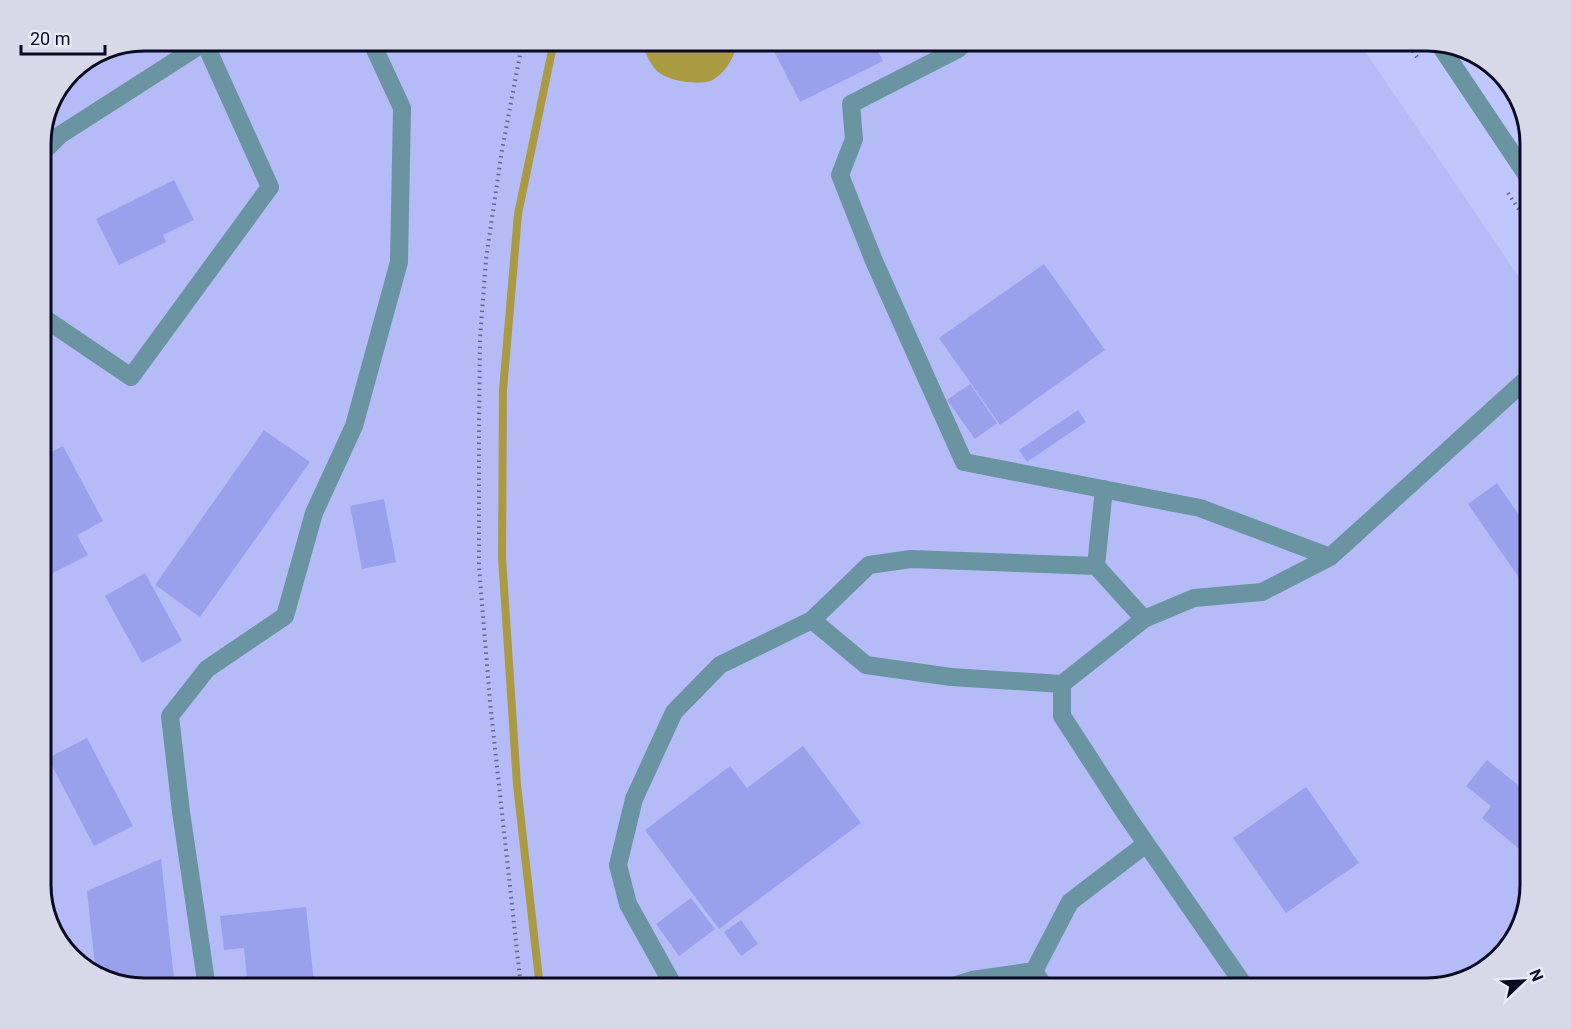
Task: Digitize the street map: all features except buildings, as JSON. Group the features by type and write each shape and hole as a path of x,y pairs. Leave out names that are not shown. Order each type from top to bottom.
{"street":[{"path":"51,144 60,135 189,51"},
{"path":"51,323 131,377 270,187 209,51"},
{"path":"206,978 181,812 170,716 207,669 285,616 314,513 354,426 399,262 402,108 376,51"},
{"path":"954,51 851,104 854,140 840,175 874,261 964,462 1200,508 1330,556"},
{"path":"1445,53 1520,165"},
{"path":"812,620 866,665 951,677 1062,684 1144,619 1194,598 1262,592 1330,556 1520,385"},
{"path":"1096,566 1104,489"},
{"path":"669,978 628,904 618,865 634,799 674,712 720,665 812,620 869,565 911,559 1096,566 1144,619"},
{"path":"1062,684 1062,716 1146,844 1239,978"},
{"path":"1034,971 1070,902 1146,844"},
{"path":"986,978 1034,971"},
{"path":"1034,971 1039,978"}],"path":[{"path":"519,978 489,702 479,567 478,428 480,339 486,259 502,150 521,51"}],"shaded area":[{"path":"144,51 1365,51 1520,278 1520,885 1515,915 1504,937 1488,955 1468,968 1445,976 1427,978 144,978 114,973 92,962 74,946 63,932 54,909 51,891 51,138 54,120 61,103 70,87 83,74 108,58"},
{"path":"645,51 735,51 719,76 701,83 676,80 661,74"}],"waterway":[{"path":"539,978 517,785 502,557 503,390 518,214 552,51"}]}
